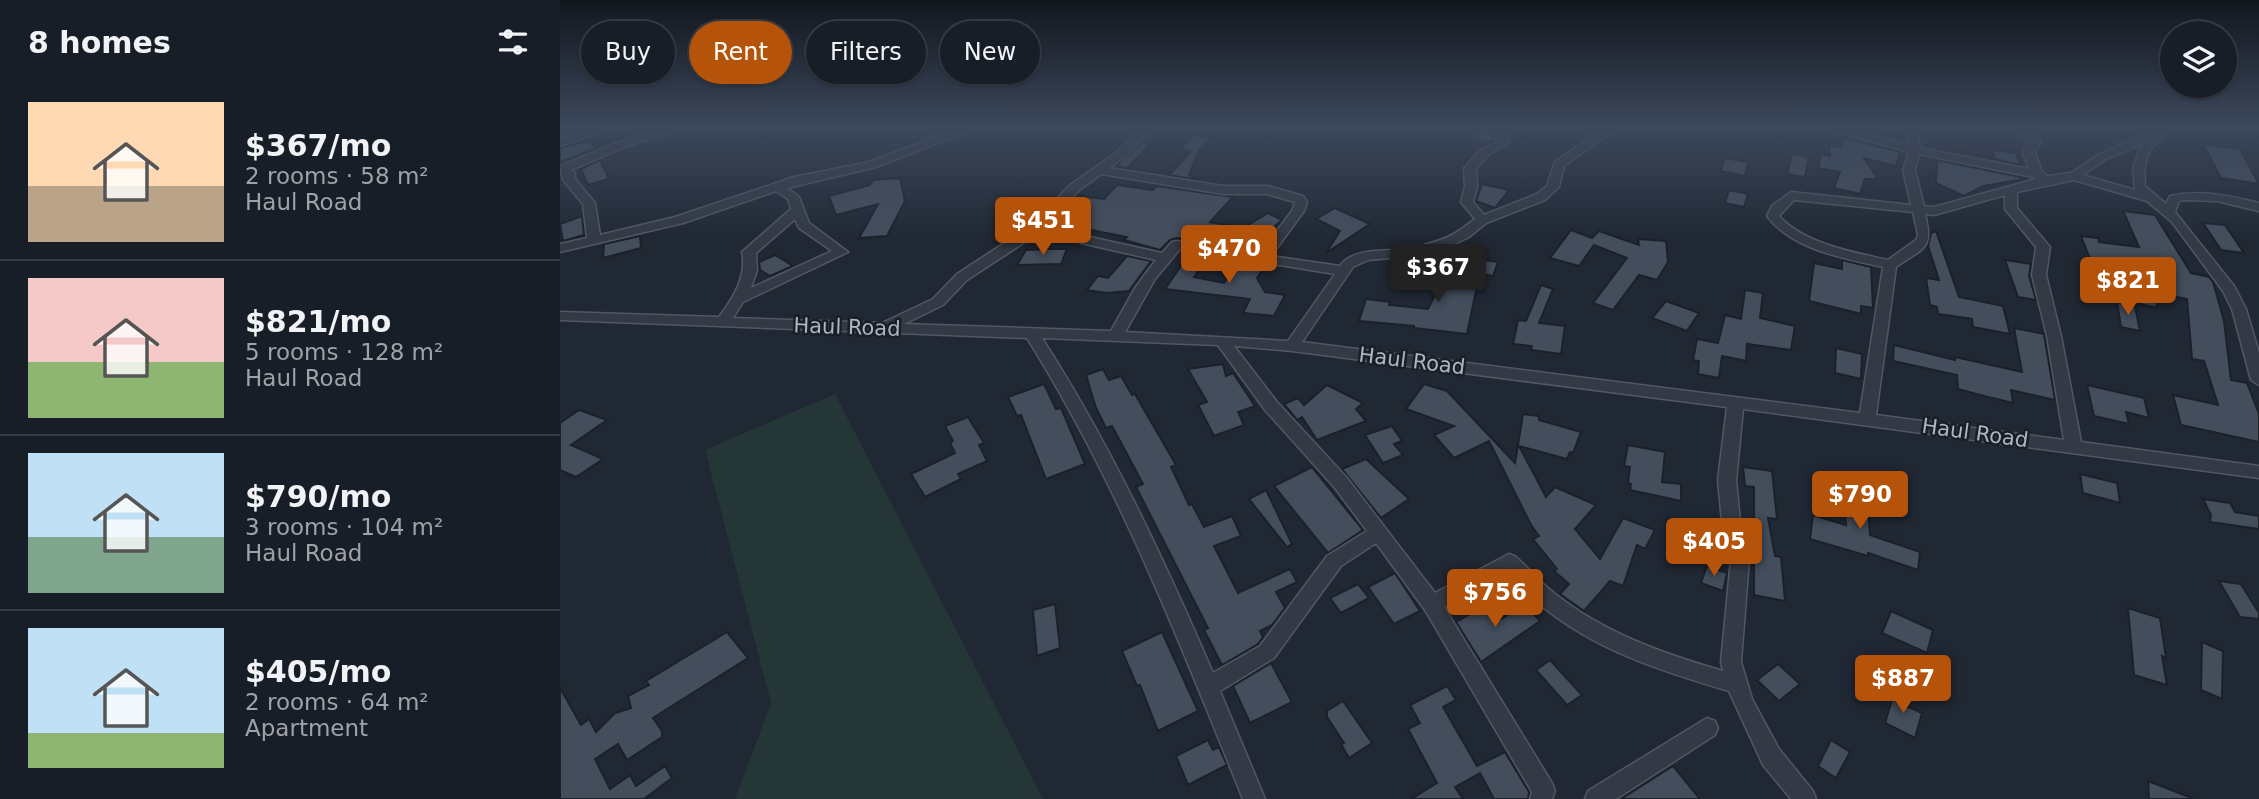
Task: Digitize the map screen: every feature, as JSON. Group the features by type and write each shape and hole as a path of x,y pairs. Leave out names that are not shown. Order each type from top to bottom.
{"street":[{"path":"560,170 576,163"},
{"path":"560,248 679,220 798,180 877,163"},
{"path":"882,328 938,302 962,277 1001,252 1106,163"},
{"path":"1474,163 1469,168 1471,187 1467,201 1482,220"},
{"path":"1293,346 1343,271 1355,259 1407,253 1445,243 1464,234 1482,220 1541,197 1553,187 1560,163"},
{"path":"1867,419 1890,265 1922,242 1924,235 1909,170 1911,163"},
{"path":"1977,163 2041,177 2074,176 2149,197"},
{"path":"2034,163 2041,177"},
{"path":"2074,176 2093,163"},
{"path":"2140,163 2139,187 2169,212 2234,299 2259,380"},
{"path":"560,170 569,173 569,180 589,203 594,240"},
{"path":"1096,170 1223,190 1268,190 1299,199 1301,202 1298,211 1262,259"},
{"path":"1890,265 1802,238 1777,223 1773,216 1776,209 1791,196 1881,204 1920,211 1945,208 2011,189 2041,177"},
{"path":"737,300 841,252 803,225 793,197 777,187"},
{"path":"2011,189 2011,209 2043,247 2039,275 2054,336 2074,447"},
{"path":"2169,212 2174,199 2182,196 2214,197 2259,207"},
{"path":"723,322 750,273 752,260 749,252 798,210"},
{"path":"1044,218 1064,222 1086,240 1164,258"},
{"path":"1115,337 1135,297 1177,245 1343,271"},
{"name":"Haul Road","path":"560,316 1222,340 1293,346 2259,472"},
{"path":"1031,334 1056,369 1097,445 1164,582 1254,799"},
{"path":"1222,340 1271,406 1341,483 1432,604 1544,791 1541,799"},
{"path":"1736,402 1727,480 1732,531 1740,559 1731,662 1742,701 1771,758 1805,799"},
{"path":"1208,687 1267,652 1334,561 1378,533"},
{"path":"1432,604 1509,562 1553,604 1581,624 1667,664 1737,684"},
{"path":"1596,799 1707,728"}],"shaded area":[{"path":"835,394 1043,799 735,799 771,703 705,450"}],"building":[{"path":"593,163 602,163 609,179 588,185 581,169"},
{"path":"1119,163 1132,163 1127,168 1116,166"},
{"path":"1180,163 1194,163 1189,175 1199,180 1169,175"},
{"path":"1723,163 1748,163 1745,176 1720,171"},
{"path":"1790,163 1808,163 1805,177 1787,174"},
{"path":"1819,163 1868,163 1878,179 1865,179 1860,194 1834,188 1840,172 1818,168"},
{"path":"1937,163 1953,163 2025,179 1983,186 1964,196 1936,183"},
{"path":"2213,163 2248,163 2259,184 2221,178"},
{"path":"900,178 905,201 887,236 859,238 878,204 836,215 829,196 870,185 873,180"},
{"path":"1482,184 1509,190 1495,208 1476,201"},
{"path":"1117,185 1153,190 1157,186 1233,197 1210,222 1243,228 1268,213 1282,220 1268,232 1271,233 1247,249 1177,238 1170,240 1160,250 1124,240 1127,237 1086,229 1089,226 1077,223 1074,220 1076,218 1059,214 1077,196 1104,199"},
{"path":"1729,190 1748,194 1744,207 1725,203"},
{"path":"1335,208 1370,224 1326,253 1340,231 1316,219"},
{"path":"2123,211 2155,215 2191,273 2209,277 2213,282 2224,321 2231,380 2247,383 2259,414 2259,442 2181,425 2173,395 2218,405 2204,361 2192,359 2187,299 2155,292 2157,308 2140,304 2135,271 2092,264 2081,236 2098,238 2099,242 2139,247"},
{"path":"582,216 584,235 563,241 560,224"},
{"path":"2203,223 2225,225 2244,253 2221,250"},
{"path":"1571,230 1592,238 1599,231 1639,245 1638,239 1666,241 1668,262 1657,280 1639,275 1613,310 1593,303 1627,258 1594,245 1579,266 1550,258"},
{"path":"1936,231 1959,297 2003,306 2010,334 1973,327 1972,319 1938,314 1937,307 1930,305 1926,278 1939,280 1928,246 1931,233"},
{"path":"640,236 641,248 603,258 604,244"},
{"path":"1067,249 1061,264 1017,265 1026,250"},
{"path":"1190,253 1209,256 1194,277 1224,283 1239,261 1266,265 1257,278 1265,292 1285,295 1274,316 1243,313 1250,299 1165,289"},
{"path":"775,255 793,266 770,276 760,270 759,262"},
{"path":"1127,256 1151,261 1129,291 1106,293 1087,290 1098,276 1108,278"},
{"path":"1477,259 1498,262 1493,276 1487,275 1482,292 1476,291 1467,334 1359,321 1366,299 1390,302 1389,305 1428,309 1438,289"},
{"path":"1842,260 1871,267 1873,308 1861,306 1861,314 1809,301 1814,263 1842,269"},
{"path":"2005,260 2031,264 2029,276 2036,300 2018,297"},
{"path":"1541,285 1553,289 1539,323 1565,326 1561,354 1531,350 1532,346 1513,344 1518,320 1526,321"},
{"path":"1745,290 1763,293 1760,318 1795,326 1791,350 1747,344 1746,361 1722,356 1719,378 1698,374 1699,361 1693,360 1697,339 1718,343 1725,315 1741,319"},
{"path":"1666,301 1699,313 1687,331 1652,318"},
{"path":"2117,302 2135,306 2140,331 2121,327"},
{"path":"2014,328 2044,334 2055,400 2011,390 2013,403 1958,389 1957,375 1893,361 1894,345 2022,372"},
{"path":"1836,348 1862,354 1861,379 1835,373"},
{"path":"1223,364 1226,376 1233,373 1255,406 1238,412 1244,425 1214,436 1198,405 1207,402 1188,369"},
{"path":"1103,369 1109,380 1121,376 1132,395 1135,394 1176,465 1171,467 1189,505 1192,504 1204,527 1232,516 1241,536 1214,546 1238,593 1290,569 1297,582 1276,592 1285,608 1272,625 1260,631 1263,637 1258,644 1222,665 1204,630 1208,628 1136,487 1143,484 1112,426 1106,428 1096,408 1086,375"},
{"path":"1044,384 1056,409 1061,408 1085,464 1046,479 1021,415 1017,416 1008,397"},
{"path":"1424,384 1447,391 1515,463 1523,414 1539,416 1539,420 1581,432 1573,453 1570,452 1567,459 1519,446 1546,497 1555,487 1596,505 1575,529 1600,559 1623,518 1655,530 1645,549 1637,545 1623,586 1610,581 1584,611 1560,594 1569,584 1554,571 1557,569 1533,539 1539,536 1489,441 1454,458 1434,435 1454,426 1406,409"},
{"path":"1327,385 1363,403 1356,409 1366,421 1317,440 1302,417 1297,420 1284,404 1298,398 1304,405"},
{"path":"2087,385 2144,398 2149,418 2126,412 2129,424 2094,416"},
{"path":"579,410 607,420 571,445 603,459 576,477 560,470 560,423"},
{"path":"968,417 984,443 979,445 987,461 958,474 961,479 925,497 911,474 955,453 950,443 953,441 945,426"},
{"path":"1392,426 1402,441 1394,444 1403,455 1383,463 1365,435"},
{"path":"1628,445 1665,452 1662,482 1681,484 1681,501 1630,490 1630,467 1624,466"},
{"path":"1366,459 1409,499 1381,518 1342,469"},
{"path":"1312,467 1363,530 1328,553 1274,486"},
{"path":"1743,467 1772,471 1777,519 1768,518 1775,556 1781,557 1785,601 1754,595 1754,487 1745,486"},
{"path":"2080,474 2117,483 2120,503 2083,493"},
{"path":"1843,479 1866,484 1870,535 1920,552 1918,570 1868,553 1868,556 1810,539 1813,515 1846,525"},
{"path":"1266,490 1292,544 1287,547 1249,499"},
{"path":"2203,499 2230,503 2235,512 2259,516 2259,529 2210,522 2211,515"},
{"path":"1666,519 1722,536 1720,555 1666,538"},
{"path":"1707,566 1727,573 1723,591 1701,583"},
{"path":"1395,573 1420,611 1394,624 1368,587"},
{"path":"2219,581 2241,584 2259,613 2259,619 2240,617"},
{"path":"1358,584 1369,598 1341,613 1330,598"},
{"path":"1055,604 1060,648 1037,656 1033,610"},
{"path":"1488,604 1501,619 1525,604 1540,621 1481,662 1456,622"},
{"path":"2128,608 2160,618 2167,685 2134,675"},
{"path":"1891,611 1933,630 1927,653 1882,633"},
{"path":"727,632 748,658 653,718 662,731 662,737 627,760 618,744 595,759 610,789 630,775 636,786 665,766 672,778 644,799 560,799 560,688 581,725 589,719 596,732 615,713 631,708 628,696 649,685 646,681"},
{"path":"1162,632 1198,711 1158,731 1140,685 1137,686 1122,651"},
{"path":"2202,642 2223,651 2222,699 2201,690"},
{"path":"1550,660 1582,695 1567,705 1536,670"},
{"path":"1271,663 1292,702 1250,723 1233,686"},
{"path":"1778,664 1800,684 1779,701 1757,680"},
{"path":"1447,686 1456,700 1443,707 1477,766 1505,752 1529,792 1528,799 1494,799 1480,773 1455,787 1463,799 1411,799 1437,783 1408,729 1420,723 1410,705"},
{"path":"1895,690 1909,696 1906,706 1922,713 1915,738 1885,723"},
{"path":"1343,701 1372,743 1349,758 1341,744 1344,743 1327,717 1327,711"},
{"path":"1208,740 1213,750 1219,747 1227,765 1188,785 1176,756"},
{"path":"1831,740 1850,752 1836,778 1818,766"},
{"path":"1673,766 1700,799 1621,799"},
{"path":"2148,781 2192,798 2192,799 2149,799"}]}
